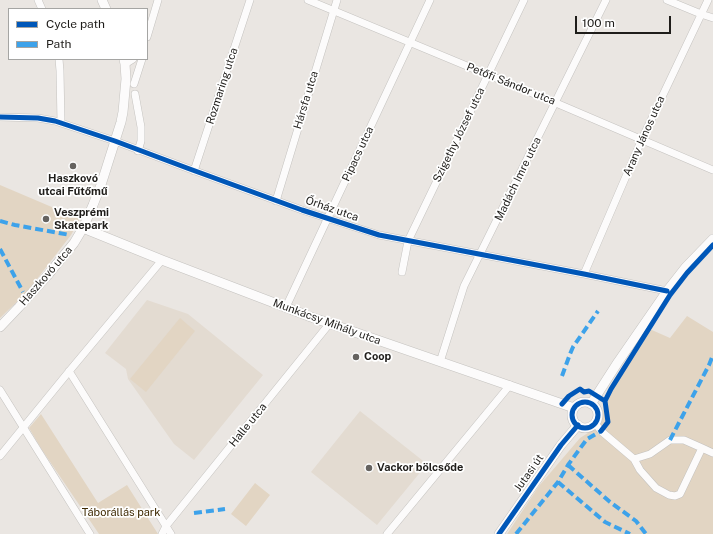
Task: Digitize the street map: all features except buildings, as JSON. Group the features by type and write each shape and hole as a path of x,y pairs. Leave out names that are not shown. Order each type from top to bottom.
{"street":[{"path":"148,34 158,0"},
{"name":"Rozmaring utca","path":"194,171 250,0"},
{"name":"Petőfi Sándor utca","path":"308,0 713,170"},
{"name":"Hársfa utca","path":"276,201 337,0"},
{"name":"Pipacs utca","path":"286,307 430,0"},
{"name":"Szigethy József utca","path":"402,272 408,241 524,0"},
{"name":"Madách Imre utca","path":"440,362 464,286 606,0"},
{"path":"667,0 713,18"},
{"name":"Arany János utca","path":"584,274 642,139 708,0"},
{"path":"58,60 60,71 61,123"},
{"name":"Haszkovó utca","path":"0,326 44,280 74,243 83,228 101,185 121,122 128,60"},
{"path":"134,84 142,60"},
{"path":"135,94 141,127 141,141 138,150"},
{"name":"Őrház utca","path":"0,117 47,119 61,123 115,141 276,201 379,235 667,291"},
{"name":"Munkácsy Mihály utca","path":"83,228 286,307 574,408"},
{"path":"591,404 667,291 685,268 713,238"},
{"path":"0,456 162,260"},
{"name":"Halle utca","path":"162,534 166,526 330,323"},
{"path":"69,371 171,534"},
{"path":"387,534 510,385"},
{"path":"0,390 90,534"},
{"path":"584,402 591,404 598,412 597,420 592,426 582,428 575,423 572,416 574,408 580,403 584,402"},
{"path":"595,423 601,431 634,459 640,470 656,488 669,495 675,496 680,494 702,448"},
{"name":"Jutasi út","path":"499,534 561,445 578,425"},
{"path":"634,459 650,454 670,440 684,440 713,453"}],"shaded area":[{"path":"147,300 188,314 263,375 194,460 174,444 128,379 126,369 105,353"},
{"name":"Vackor bölcsőde","path":"360,411 427,464 377,525 311,472"}],"green space":[{"path":"0,185 80,219 71,235 27,292 0,318"},
{"path":"687,316 713,332 713,534 507,534 539,486 580,438 599,426 605,404 645,327 670,338"},
{"path":"180,318 195,331 146,392 130,379"},
{"name":"Táborállás park","path":"41,414 98,503 127,485 158,534 99,534 42,450 29,428"},
{"path":"255,483 270,495 246,526 231,514"}],"marked path":[{"path":"0,221 70,235"},
{"path":"0,249 23,292"},
{"path":"562,376 573,347 598,311"},
{"path":"670,440 713,355"},
{"path":"516,534 558,482 568,465 587,439 601,431"},
{"path":"568,465 610,502 636,521 646,534"},
{"path":"558,482 605,522 630,534"},
{"path":"194,513 225,509"}],"cycle path":[{"path":"0,117 38,118 55,121 115,141 302,210 379,235 667,291"},
{"path":"601,431 608,422 605,401 611,389 670,295 687,273 713,245"},
{"path":"562,404 569,396 580,389 584,392 589,391 605,401"},
{"path":"585,402 594,406 598,415 594,424 585,428 576,424 572,415 576,406 585,402"},
{"path":"499,534 561,445 578,425"}],"place":[{"name":"Haszkovó utcai Fűtőmű","path":"73,166"},
{"name":"Veszprémi Skatepark","path":"46,219"},
{"name":"Coop","path":"356,357"},
{"name":"Vackor bölcsőde","path":"369,468"}]}
